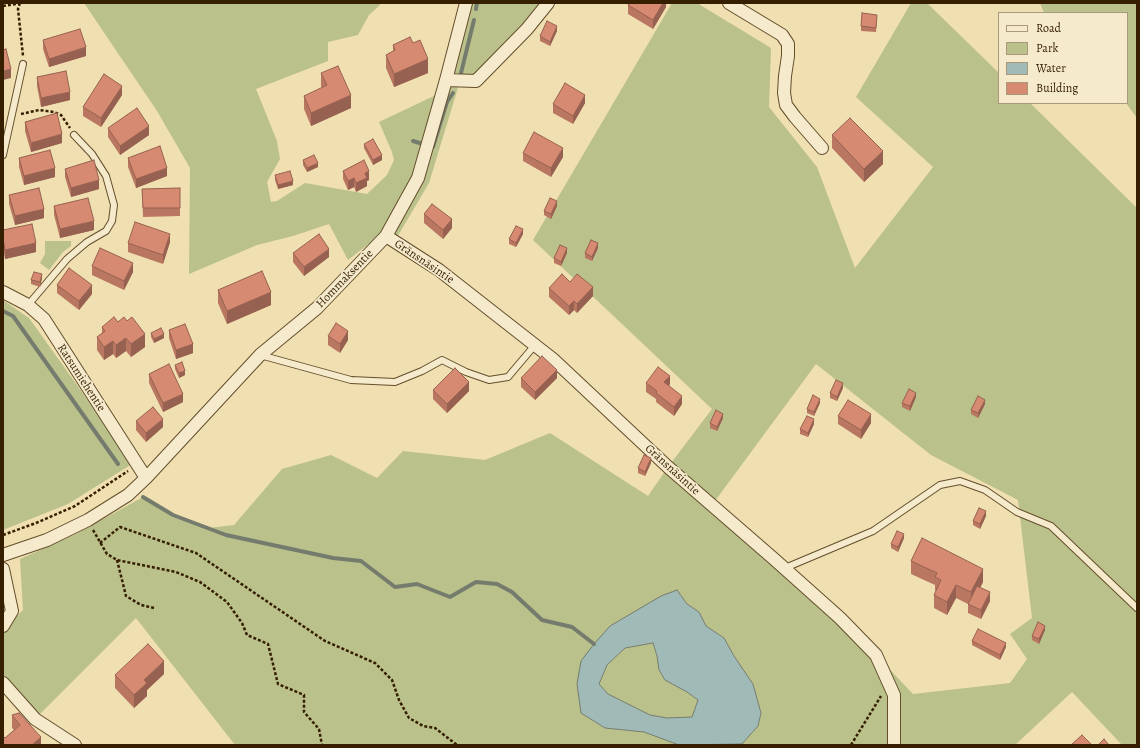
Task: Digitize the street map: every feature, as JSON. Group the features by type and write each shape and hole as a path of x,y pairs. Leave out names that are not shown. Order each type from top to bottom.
{"street":[{"path":"446,80 476,81 527,29 548,3"},
{"path":"729,3 782,35 788,44 784,93 786,105 822,148"},
{"name":"Hommaksentie","path":"3,555 47,540 88,520 128,495 146,478 260,355 317,308 386,236 418,178 464,11"},
{"name":"Gränsnäsintie","path":"386,236 439,270 554,360 668,467 785,568 840,618 876,655 894,695 894,745"},
{"name":"Ratsumiehentie","path":"3,292 28,305 44,319 146,478"},
{"path":"3,569 12,611 3,626"},
{"path":"3,684 36,719 75,745"}],"lane":[{"path":"3,155 23,64"},
{"path":"28,305 68,259 87,242 106,232 112,221 114,205 106,176 92,154 74,135"},
{"path":"260,355 351,380 394,382 422,371 442,360 466,372 489,380 508,377 535,345"},
{"path":"785,568 872,531 940,485 960,481 985,490 1017,512 1051,526 1137,608"}],"path":[{"path":"20,3 18,9 22,49"},
{"path":"3,6 23,3"},
{"path":"12,116 39,110 54,112 61,115 68,123 74,135"},
{"path":"3,535 75,506 138,464"},
{"path":"88,520 107,554 117,560 176,572 200,582 227,602 242,623 247,635 268,644 278,684 304,695 304,712 319,729 322,745"},
{"path":"100,543 120,527 196,553 325,641 375,663 392,680 399,700 409,718 423,726 435,728 457,745"},
{"path":"117,560 126,596 141,605 154,608"},
{"path":"851,745 889,684"}],"green space":[{"path":"84,3 379,3 380,5 369,15 358,35 328,42 328,61 256,89 277,141 280,159 267,182 271,202 277,201 305,183 367,194 387,175 394,160 379,122 436,95 415,172 384,232 348,260 329,224 293,236 257,245 189,274 190,168 157,111"},
{"path":"466,3 548,3 476,81 460,81 429,183 396,239 386,236 418,178"},
{"path":"672,3 697,3 771,48 769,107 817,167 855,268 933,167 856,97 911,3 927,3 998,72 998,104 1031,104 1137,208 1137,745 1122,745 1072,692 1015,745 738,745 742,744 758,726 761,713 753,684 724,638 706,626 699,612 687,604 677,590 610,626 581,713 605,728 644,732 679,745 235,745 136,618 35,719 3,684 3,629 23,610 20,559 76,534 143,497 173,515 208,528 234,525 282,469 331,455 377,478 403,451 485,460 550,433 648,496 712,409 533,240","holes":["816,364 931,455 1018,500 1032,618 1010,634 1027,659 1010,683 913,694 876,655 712,505"]},
{"path":"1040,3 1137,3 1137,118 1127,104 1128,104 1128,12 1044,12"},
{"path":"45,241 71,241 71,246 63,252 49,270 40,263 45,254"},
{"path":"3,300 29,318 132,464 68,504 3,530"},
{"path":"653,643 659,670 665,680 698,700 692,718 667,718 650,715 608,694 599,684 607,665 625,648"}],"water":[{"path":"677,590 687,604 699,612 706,626 724,638 753,684 761,713 758,726 742,744 679,745 644,732 605,728 581,713 577,684 581,661 610,626 661,596","holes":["653,643 659,670 665,680 698,700 692,717 667,718 650,715 608,694 599,684 607,665 625,648"]}],"building":[{"path":"629,3 663,3 653,20 628,5"},
{"path":"862,13 877,15 876,28 861,26"},
{"path":"547,21 557,26 550,42 540,36"},
{"path":"80,29 86,47 49,59 43,40"},
{"path":"410,37 413,43 420,40 428,59 394,74 386,55 395,50 393,45"},
{"path":"6,49 11,69 3,71 3,50"},
{"path":"338,66 351,95 311,113 304,96 327,85 321,73"},
{"path":"66,71 70,92 41,98 37,77"},
{"path":"104,74 122,86 101,118 83,107"},
{"path":"565,83 585,95 573,116 553,104"},
{"path":"137,108 149,126 120,146 108,128"},
{"path":"57,113 62,134 31,143 25,122"},
{"path":"850,118 883,151 864,169 832,135"},
{"path":"534,132 563,148 551,168 523,153"},
{"path":"373,139 382,155 373,160 364,144"},
{"path":"160,146 167,168 136,179 128,158"},
{"path":"50,150 55,168 24,176 19,158"},
{"path":"314,155 318,163 307,168 303,160"},
{"path":"94,160 99,180 71,188 65,169"},
{"path":"364,160 369,171 365,173 367,178 356,183 354,178 348,181 343,171"},
{"path":"290,171 293,181 278,185 275,175"},
{"path":"39,188 44,209 15,216 9,195"},
{"path":"180,188 180,208 143,208 142,189"},
{"path":"88,198 94,221 60,229 54,206"},
{"path":"550,198 557,201 551,214 544,211"},
{"path":"432,204 452,219 443,230 424,214"},
{"path":"135,222 170,234 163,255 128,243"},
{"path":"32,224 36,243 5,250 3,230"},
{"path":"516,226 523,229 516,243 509,239"},
{"path":"319,234 329,249 304,267 293,253"},
{"path":"591,240 598,243 592,257 585,253"},
{"path":"560,245 567,248 561,262 554,258"},
{"path":"100,248 133,263 124,281 92,266"},
{"path":"69,268 92,285 79,301 57,285"},
{"path":"262,271 271,292 227,311 218,290"},
{"path":"34,272 42,274 40,282 31,280"},
{"path":"562,274 570,282 577,274 593,287 577,304 574,301 569,306 549,288"},
{"path":"114,317 118,322 124,317 127,321 132,317 145,334 131,344 126,338 116,345 113,341 104,347 97,337 105,331 102,327"},
{"path":"336,323 348,331 340,344 328,336"},
{"path":"185,324 193,344 176,350 169,330"},
{"path":"161,328 164,334 154,339 151,333"},
{"path":"542,356 557,370 535,392 521,378"},
{"path":"182,362 185,371 179,373 175,365"},
{"path":"169,364 183,394 163,403 149,374"},
{"path":"658,367 670,376 664,382 682,396 674,407 646,383"},
{"path":"455,368 469,382 447,404 433,390"},
{"path":"836,380 843,383 837,397 830,393"},
{"path":"909,389 916,393 910,406 902,403"},
{"path":"813,395 820,399 814,412 807,409"},
{"path":"978,396 985,400 978,413 971,410"},
{"path":"848,400 871,414 861,430 838,416"},
{"path":"153,407 163,419 146,433 136,421"},
{"path":"716,410 723,414 717,427 710,423"},
{"path":"807,416 814,419 808,433 800,429"},
{"path":"644,455 651,458 645,472 638,468"},
{"path":"979,508 986,511 980,524 973,521"},
{"path":"897,531 904,534 898,547 891,544"},
{"path":"922,538 983,569 971,592 956,585 947,602 934,595 941,580 935,577 937,573 911,561"},
{"path":"977,586 990,592 981,610 968,604"},
{"path":"1038,622 1045,626 1039,639 1032,636"},
{"path":"978,629 1006,643 1000,655 972,641"},
{"path":"148,644 164,661 144,680 147,683 134,695 115,675"},
{"path":"19,713 41,737 32,745 3,745 3,736 5,738 20,725 12,715"},
{"path":"1082,735 1092,745 1071,745"},
{"path":"1104,739 1109,745 1098,745"}],"waterway":[{"path":"476,9 477,3"},
{"path":"461,73 474,20"},
{"path":"413,141 433,147 447,102 453,93"},
{"path":"3,311 13,316 118,464"},
{"path":"143,497 173,515 226,535 333,558 361,561 395,587 417,584 450,597 476,582 497,584 512,592 542,620 572,627 594,644"}]}
